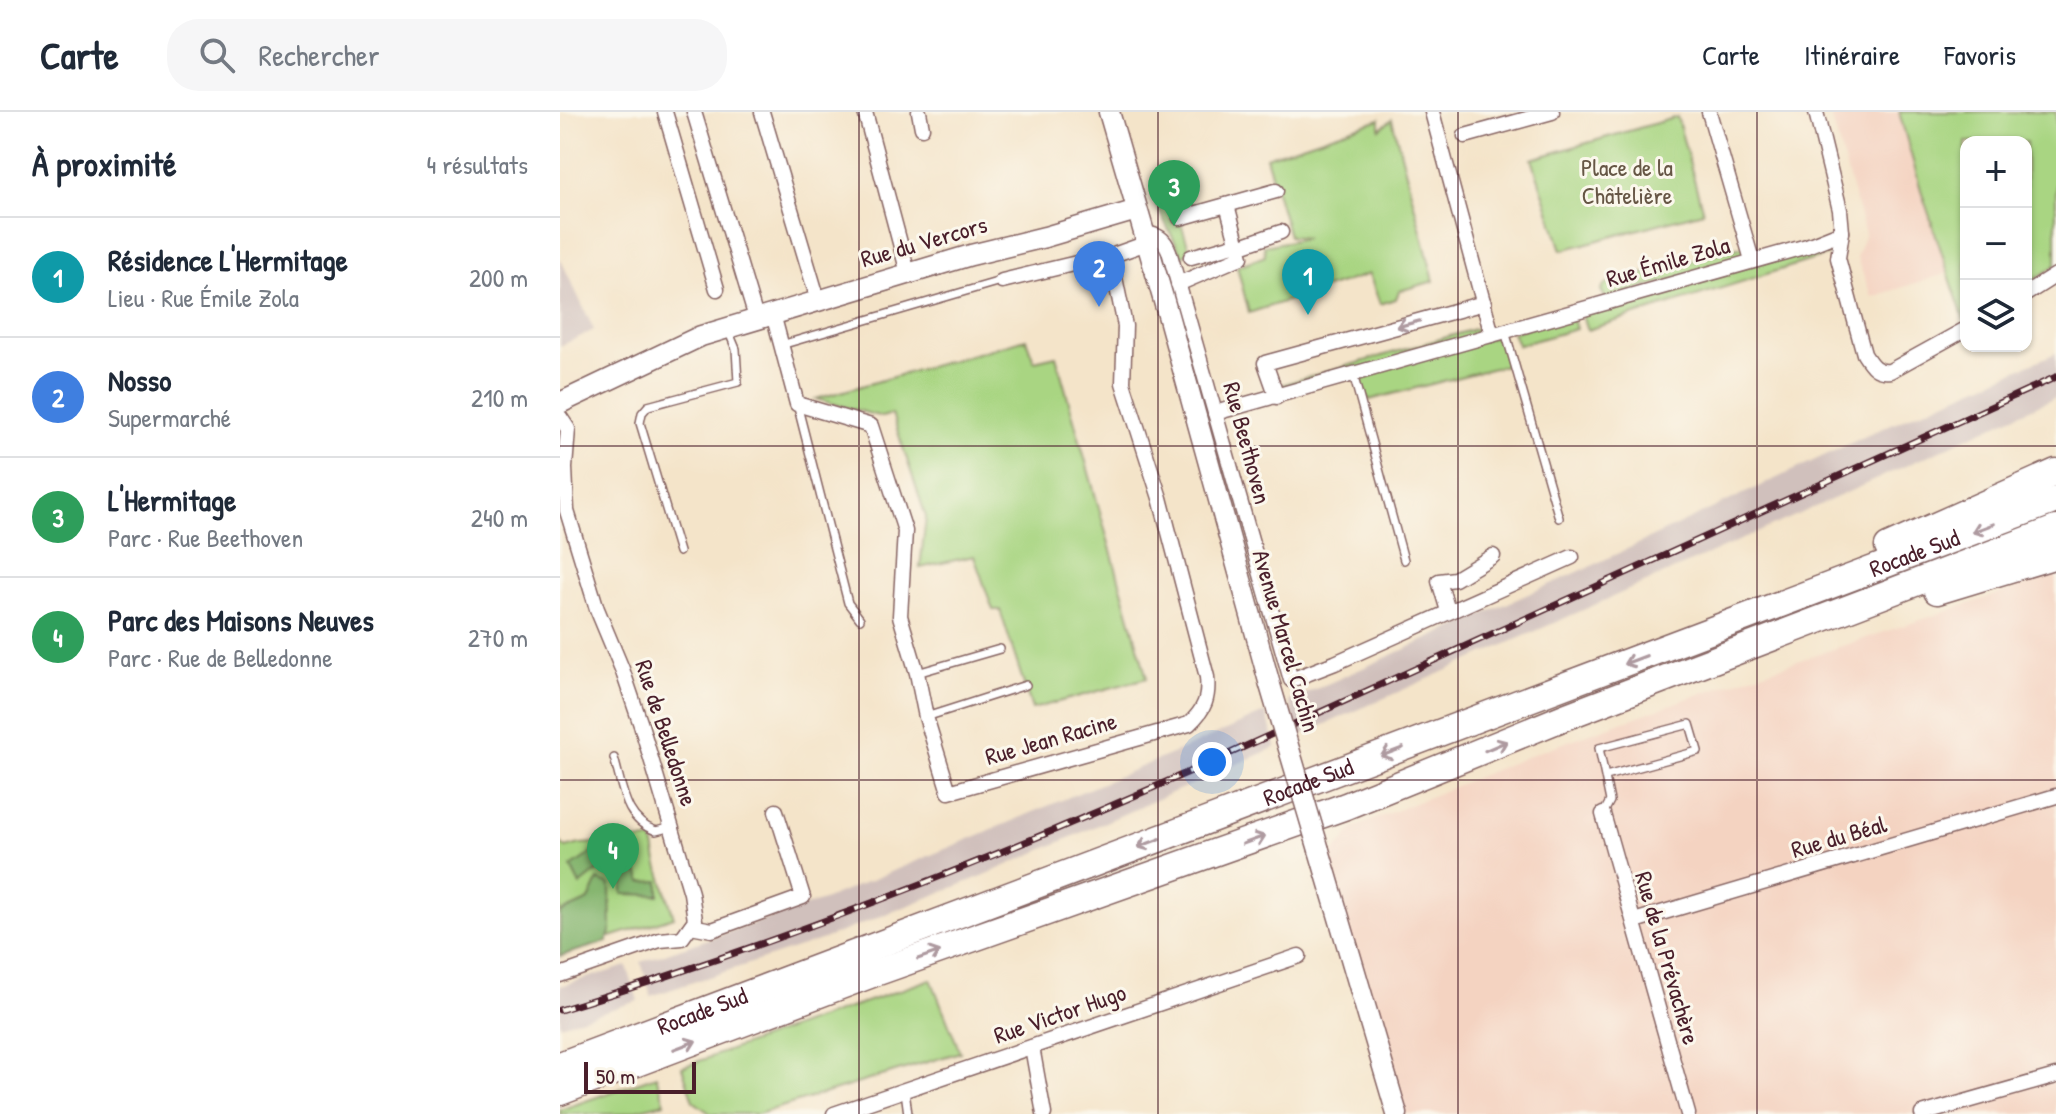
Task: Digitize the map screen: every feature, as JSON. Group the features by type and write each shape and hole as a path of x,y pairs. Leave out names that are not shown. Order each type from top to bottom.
{"highway":[{"path":"1688,640 2056,472"},
{"name":"Rocade Sud","path":"560,1065 2056,500"},
{"name":"Rocade Sud","path":"560,1092 875,973 1346,806 1670,675 2056,529"},
{"path":"1670,675 2056,555"}],"street":[{"path":"665,112 717,289"},
{"path":"694,112 764,316 781,345 797,404 871,426 905,531 900,616 926,717"},
{"path":"762,112 818,300"},
{"path":"865,112 908,273"},
{"path":"919,112 922,128"},
{"name":"Avenue Marcel Cachin","path":"1109,112 1146,238 1182,331 1270,685 1397,1114"},
{"path":"1432,112 1484,303 1499,333"},
{"path":"1465,136 1552,112"},
{"path":"1709,112 1752,260"},
{"path":"1816,112 1840,210 1842,232 1838,258 1864,354 1872,367 1882,372 1890,371 1960,332"},
{"path":"1180,218 1276,191"},
{"path":"1178,284 1241,257 1227,205"},
{"name":"Rue du Vercors","path":"560,403 701,336 908,273 1137,210"},
{"path":"1191,257 1281,232"},
{"name":"Rue Émile Zola","path":"1215,413 1807,246 1842,232"},
{"name":"Rue Beethoven","path":"1146,238 1157,235 1168,248 1178,284 1182,331 1215,413 1291,680 1572,557"},
{"path":"1000,281 1102,257 1112,263 1116,254 1146,238"},
{"name":"Rue Jean Racine","path":"926,717 949,792 1189,724 1202,712 1209,696 1207,677 1160,498 1123,383 1125,326 1112,263"},
{"path":"2032,290 2056,275"},
{"path":"1277,397 1265,363 1484,303"},
{"name":"Rue de Belledonne","path":"560,417 568,429 562,485 567,511 673,826 695,907 695,920 691,926"},
{"path":"1448,611 1439,581 1455,579 1493,556"},
{"name":"Rue du Béal","path":"1634,921 2056,796"},
{"path":"560,975 660,940 682,938 691,926 712,930 803,897 776,811"},
{"name":"Rue de la Prévachère","path":"1603,814 1688,1114"},
{"name":"Rue Victor Hugo","path":"834,1114 1299,956"},
{"path":"1032,1047 1044,1114"},
{"path":"1922,1114 2056,1076"}],"lane":[{"path":"781,345 1000,281"},
{"path":"679,552 640,423 642,413 648,406 738,382 736,349 727,328"},
{"path":"1499,333 1559,518"},
{"path":"1353,374 1404,560"},
{"path":"797,404 848,603 860,619"},
{"path":"917,673 1000,649"},
{"path":"926,717 1026,685"},
{"path":"1603,814 1610,801 1599,748 1690,724 1698,751 1606,776"},
{"path":"614,758 629,808 636,820 656,831 673,826"},
{"path":"905,1089 908,1114"}],"shaded area":[{"path":"1830,112 1899,112 1948,273 1872,297 1856,257 1865,234"},
{"path":"560,258 594,330 560,346"},
{"path":"2056,353 2056,397 1299,736 1289,701 1589,567 1887,426"},
{"path":"2056,575 2056,1114 1397,1114 1324,865 1354,828 1538,752 1725,685"},
{"path":"1266,712 1276,747 985,875 821,940 651,996 641,962 826,899"},
{"path":"627,966 638,1001 560,1025 560,986"}],"green space":[{"path":"1899,112 2056,112 2056,265 2034,280 2032,136 1960,136 1960,308"},
{"name":"Place de la Châtelière","path":"1677,117 1703,212 1562,250 1532,159"},
{"path":"1380,119 1380,129 1392,119 1434,281 1399,291 1396,299 1380,304 1369,274 1249,313 1237,266 1265,256 1264,246 1306,238 1289,236 1266,157"},
{"path":"1173,199 1190,251 1182,256 1156,204"},
{"path":"1834,240 1831,254 1587,330 1581,312"},
{"path":"1749,245 1756,255 1606,299 1601,290 1605,284"},
{"path":"1572,315 1576,329 1518,345 1512,332"},
{"path":"1485,326 1488,333 1281,393 1278,386"},
{"path":"1501,335 1510,364 1369,400 1361,382 1362,374"},
{"path":"1026,339 1034,361 1056,356 1147,678 1032,709 1000,610 993,610 974,556 920,568 926,517 892,414 882,417 816,399"},
{"path":"653,840 674,917 560,953 560,842 566,848 580,844"},
{"path":"620,849 635,864 642,882 659,881 659,895 623,894 623,878 616,867 605,865 580,885 571,867 596,850"},
{"path":"598,880 610,885 611,928 607,942 560,956 560,913 589,900"},
{"path":"931,979 960,1052 758,1114 711,1114 693,1101 682,1067"},
{"path":"656,1076 665,1103 620,1114 560,1114 560,1110"}],"railway":[{"path":"560,1010 804,929 1043,835 1200,767 2056,377"}],"place":[{"name":"L'Hermitage","path":"1174,226"},
{"name":"Nosso","path":"1099,307"},
{"name":"Résidence L'Hermitage","path":"1308,315"},
{"name":"Parc des Maisons Neuves","path":"613,889"}]}
